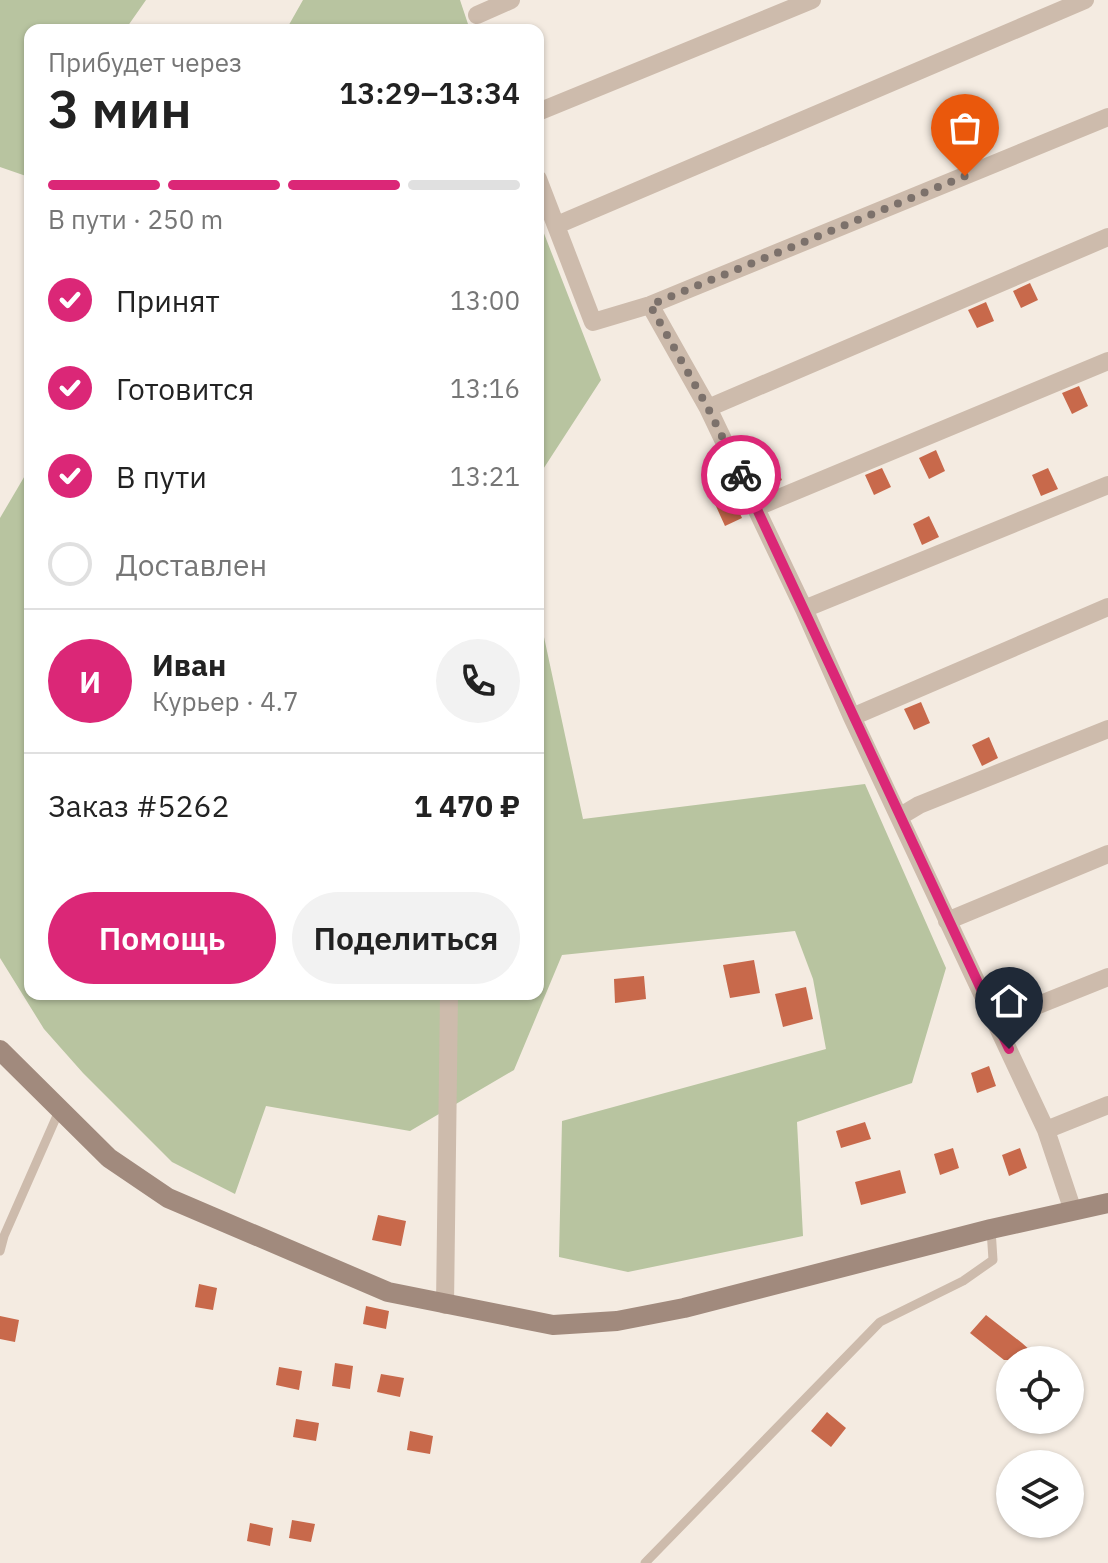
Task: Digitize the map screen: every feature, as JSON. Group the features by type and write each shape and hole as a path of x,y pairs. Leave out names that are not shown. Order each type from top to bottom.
{"main road":[{"path":"0,1050 109,1158 168,1198 388,1292 553,1325 617,1321 684,1308 991,1229 1108,1203"}],"street":[{"path":"478,15 511,0"},
{"path":"544,110 812,0"},
{"path":"557,225 1085,0"},
{"path":"544,194 593,322 650,305 1108,117"},
{"path":"708,408 1108,237"},
{"path":"650,305 708,408 757,507 1046,1130 1073,1211"},
{"path":"757,507 1108,361"},
{"path":"804,609 1108,485"},
{"path":"852,717 1108,607"},
{"path":"899,817 919,805 1108,729"},
{"path":"947,921 1108,854"},
{"path":"996,1022 1108,977"},
{"path":"445,1305 449,1000"},
{"path":"1046,1130 1108,1105"}],"lane":[{"path":"0,1251 59,1111"},
{"path":"645,1563 880,1322 963,1281 993,1260 991,1229"}],"green space":[{"path":"0,0 146,0 129,24 24,24 24,175 0,167"},
{"path":"303,0 460,0 468,24 289,24"},
{"path":"544,233 601,380 544,468"},
{"path":"24,477 24,997 0,958 0,518"},
{"path":"544,637 583,819 865,784 946,968 912,1083 797,1122 803,1236 628,1272 559,1257 562,1121 826,1049 813,979 795,931 562,955 544,998"},
{"path":"26,1000 543,1000 514,1070 410,1131 266,1106 235,1194 172,1162 83,1073 44,1029"}],"building":[{"path":"1030,283 1038,300 1021,308 1013,291"},
{"path":"986,302 994,321 977,328 968,310"},
{"path":"1079,386 1088,406 1072,414 1062,393"},
{"path":"936,450 945,471 929,479 919,458"},
{"path":"772,459 782,480 765,488 755,466"},
{"path":"882,468 891,487 874,495 865,475"},
{"path":"1048,468 1058,489 1041,496 1032,475"},
{"path":"732,497 742,518 725,526 715,504"},
{"path":"929,516 939,537 922,545 913,524"},
{"path":"921,702 930,723 914,730 904,709"},
{"path":"989,737 998,758 982,766 972,745"},
{"path":"754,960 760,993 730,998 723,965"},
{"path":"644,976 646,999 615,1003 614,979"},
{"path":"806,987 813,1019 783,1027 775,994"},
{"path":"989,1066 996,1086 977,1093 971,1073"},
{"path":"865,1122 871,1139 841,1148 836,1131"},
{"path":"953,1148 959,1168 940,1175 934,1154"},
{"path":"1020,1148 1027,1168 1009,1176 1002,1155"},
{"path":"900,1170 906,1193 861,1205 855,1182"},
{"path":"378,1215 406,1221 401,1246 372,1240"},
{"path":"199,1284 217,1288 213,1310 195,1307"},
{"path":"366,1306 389,1311 386,1329 363,1324"},
{"path":"986,1315 1025,1346 996,1346 996,1354 970,1333"},
{"path":"0,1316 19,1320 15,1342 0,1339"},
{"path":"335,1363 353,1366 350,1389 332,1386"},
{"path":"279,1367 302,1371 299,1390 276,1385"},
{"path":"381,1374 404,1378 400,1397 377,1392"},
{"path":"827,1412 846,1428 831,1447 811,1431"},
{"path":"296,1419 319,1423 316,1441 293,1437"},
{"path":"410,1431 433,1436 430,1454 407,1450"},
{"path":"292,1520 315,1524 311,1542 289,1538"},
{"path":"250,1523 273,1528 270,1546 247,1541"}],"way so far":[{"path":"741,475 708,408 650,305 965,176"}],"route":[{"path":"741,475 1009,1049"}]}
